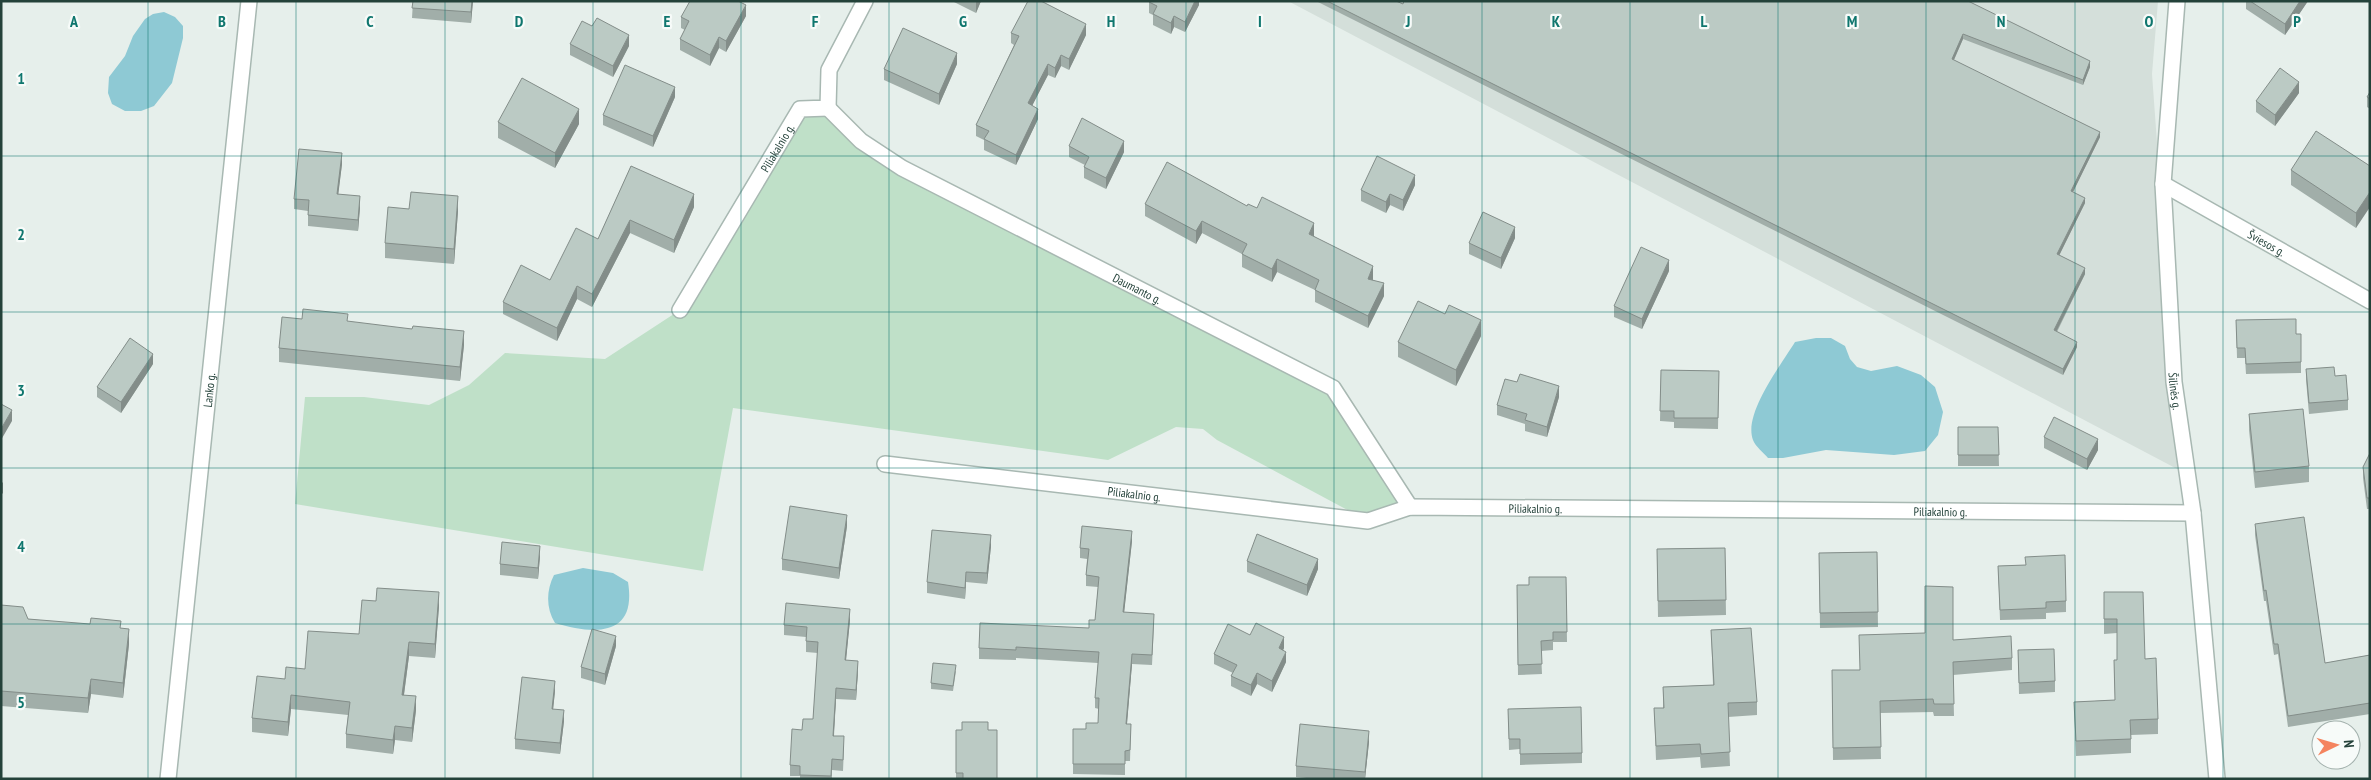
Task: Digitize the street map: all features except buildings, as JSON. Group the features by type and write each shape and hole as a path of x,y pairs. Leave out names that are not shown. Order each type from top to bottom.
{"street":[{"name":"Lanko g.","path":"168,779 250,1"},
{"path":"828,108 829,70 865,1"},
{"name":"Šilinės g.","path":"2177,1 2163,184 2174,382 2192,513 2217,779"},
{"name":"Piliakalnio g.","path":"680,310 800,109 828,108"},
{"name":"Daumanto g.","path":"828,108 861,141 902,168 1334,388 1410,507"},
{"name":"Šviesos g.","path":"2163,184 2370,301"},
{"name":"Piliakalnio g.","path":"885,464 1368,521 1410,507 2192,513"}],"shaded area":[{"path":"1288,1 2158,1 2152,74 2181,471"}],"green space":[{"path":"828,108 861,141 1333,388 1410,507 1368,521 1217,440 1203,429 1176,427 1108,460 733,408 703,571 295,504 305,397 364,397 429,405 469,385 505,353 605,359 680,310 800,109"}],"water":[{"path":"164,12 175,17 183,26 183,38 172,83 154,106 141,111 125,111 112,104 108,93 109,77 125,56 133,36 145,19 153,14"},
{"path":"1816,338 1831,338 1845,346 1850,359 1857,367 1871,371 1897,366 1921,375 1935,387 1943,412 1938,435 1925,451 1894,455 1826,450 1783,458 1768,458 1753,440 1751,429 1758,404 1795,342"},
{"path":"583,568 613,573 628,582 629,600 626,613 619,622 610,628 598,630 570,627 555,623 552,617 548,593 554,575"}]}
